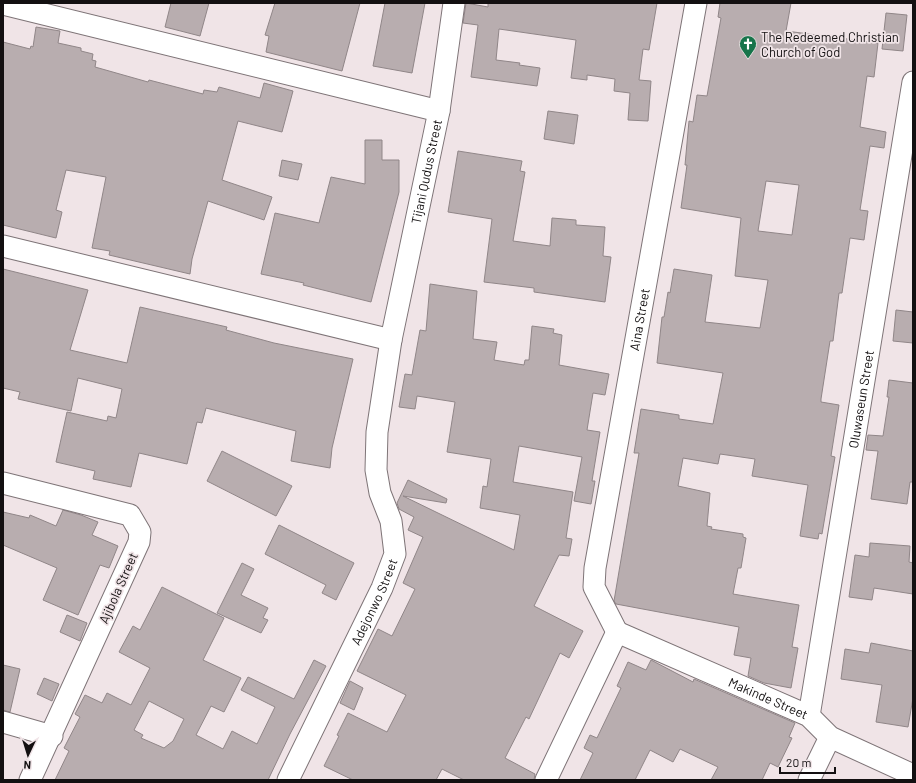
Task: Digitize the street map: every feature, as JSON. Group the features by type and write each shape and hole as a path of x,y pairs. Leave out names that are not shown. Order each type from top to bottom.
{"street":[{"name":"Tijani Qudus Street","path":"391,340 439,111 454,3"},
{"name":"Aina Street","path":"617,632 594,587 594,568 696,3"},
{"path":"3,4 439,111"},
{"name":"Oluwaseun Street","path":"809,716 913,82"},
{"path":"3,246 391,340"},
{"name":"Adejonwo Street","path":"288,780 382,588 394,554 391,521 380,493 376,470 377,432 391,340"},
{"name":"Ajibola Street","path":"3,483 130,515 140,532 139,542 52,736 30,780"},
{"path":"546,780 617,632"},
{"name":"Makinde Street","path":"617,632 809,716 830,737 913,775"},
{"path":"3,722 52,736"},
{"path":"809,780 830,737"}],"building":[{"path":"171,3 209,3 200,36 165,27"},
{"path":"275,3 360,3 342,71 266,52 269,36 265,35"},
{"path":"385,3 425,3 412,73 373,66"},
{"path":"466,3 488,7 488,3 657,3 649,50 643,49 639,80 651,81 648,121 628,120 630,93 614,91 615,79 587,75 587,80 571,78 576,40 499,29 496,60 520,63 519,65 540,68 537,86 471,77 478,25 463,23"},
{"path":"720,3 791,3 786,31 878,43 874,77 867,76 860,127 886,132 884,148 870,146 860,210 868,211 864,240 850,238 842,293 839,293 833,341 830,341 821,402 839,405 831,456 835,457 822,534 819,533 818,539 800,536 808,485 752,476 755,459 720,454 718,464 683,458 678,486 710,493 707,526 712,527 711,529 743,534 743,537 746,538 741,568 738,568 733,594 799,605 792,647 798,648 791,688 764,683 748,676 751,658 734,655 739,627 616,604 614,601 639,453 634,453 641,409 679,415 679,419 713,424 723,373 657,363 662,317 664,317 668,292 670,293 674,269 712,275 705,322 760,328 768,280 735,276 741,218 681,208 687,165 685,165 689,121 693,122 697,95 707,96 721,18 718,17","holes":["766,181 799,185 792,235 758,231"]},
{"path":"886,13 907,15 903,51 882,49"},
{"path":"36,27 60,31 58,43 81,48 81,51 93,54 92,60 96,61 95,67 148,82 149,80 203,94 204,90 217,92 219,87 260,98 264,83 293,91 282,132 238,121 222,180 272,197 264,220 208,201 192,259 190,274 109,255 110,251 92,248 106,177 66,170 56,210 62,212 56,238 3,225 3,42 30,49 31,46 33,47"},
{"path":"548,111 578,115 574,144 544,139"},
{"path":"365,140 382,140 382,160 399,160 399,192 371,302 303,285 304,283 261,274 275,213 319,223 331,177 365,184"},
{"path":"458,151 522,161 520,171 525,172 513,241 550,246 552,218 576,220 576,225 605,227 603,256 611,257 605,302 534,292 534,288 484,282 492,219 448,212"},
{"path":"282,160 302,164 298,180 279,176"},
{"path":"3,269 88,290 70,350 127,363 140,307 227,327 226,330 274,343 353,359 332,448 330,468 291,461 296,431 206,408 202,423 197,422 187,464 139,453 131,487 93,479 95,471 56,462 67,412 107,421 108,416 116,418 122,389 78,378 71,411 18,399 20,392 3,388"},
{"path":"430,284 477,291 473,339 497,342 494,360 524,365 525,360 529,360 532,326 554,329 553,333 562,335 559,365 609,374 605,395 593,393 587,430 600,432 592,481 595,481 591,504 574,501 582,457 519,446 513,482 573,492 566,538 572,539 569,556 559,555 534,606 583,631 569,658 560,653 529,719 526,717 505,758 535,774 534,780 464,780 442,769 436,780 353,780 324,766 339,736 337,735 348,713 387,732 406,695 357,671 378,629 392,636 415,589 403,583 423,537 408,530 414,517 399,509 397,503 408,480 447,499 446,503 403,496 514,550 520,515 480,508 483,486 487,487 491,459 447,452 455,402 417,396 415,409 399,407 405,374 412,375 420,330 426,331"},
{"path":"896,310 913,312 913,343 893,341"},
{"path":"889,380 913,383 913,482 910,482 907,504 871,499 878,451 866,450 868,435 883,436 889,397 887,397"},
{"path":"222,451 292,486 276,516 207,481"},
{"path":"63,510 98,522 92,535 118,546 109,568 100,565 78,615 43,600 57,568 3,545 3,512 29,518 30,515 56,526"},
{"path":"279,525 354,563 336,600 322,593 326,585 265,554"},
{"path":"870,543 910,546 909,562 913,563 913,594 874,588 872,600 849,597 855,555 869,557"},
{"path":"242,563 254,569 241,595 268,608 263,618 268,620 261,633 217,613"},
{"path":"162,587 224,618 203,660 241,678 224,712 211,706 196,735 223,749 232,731 257,744 275,707 241,690 248,677 294,699 314,660 326,666 290,734 268,780 55,780 69,751 64,748 80,717 75,714 85,695 102,703 107,693 131,705 150,668 119,652 133,626 140,630","holes":["149,701 184,719 173,741 164,748 141,738 143,735 134,730"]},
{"path":"67,615 87,623 80,641 60,632"},
{"path":"871,643 913,651 913,698 908,727 876,722 882,685 841,679 845,649 869,653"},
{"path":"651,660 693,682 694,679 795,723 789,737 792,738 778,767 770,763 762,780 711,780 718,767 680,749 673,762 650,750 635,780 580,780 593,753 584,748 590,735 597,738 621,688 617,686 628,662 646,670"},
{"path":"3,665 20,669 10,712 3,710"},
{"path":"44,678 59,684 52,701 37,694"},
{"path":"350,681 363,688 354,710 340,703"}],"place":[{"name":"The Redeemed Christian Church of God","path":"748,59"}]}
